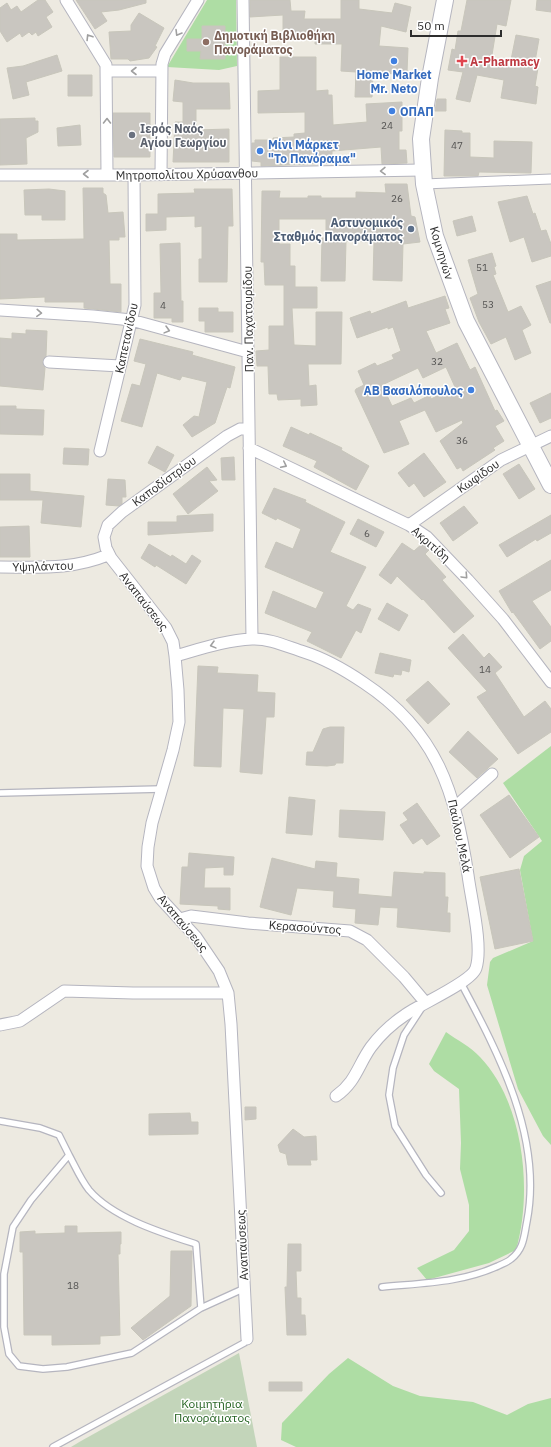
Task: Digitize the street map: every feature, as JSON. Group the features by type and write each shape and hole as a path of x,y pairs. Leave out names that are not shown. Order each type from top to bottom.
{"main road":[{"name":"Κομνηνών","path":"445,0 430,78 421,139 423,177 435,236 466,321 551,485"}],"street":[{"path":"66,0 104,61 106,71 107,174"},
{"path":"161,174 161,71 165,54 198,0"},
{"name":"Παν. Παχατουρίδου","path":"243,0 252,639"},
{"path":"106,71 161,71"},
{"name":"Μητροπολίτου Χρύσανθου","path":"0,175 246,173 423,177"},
{"name":"Καπετανίδου","path":"100,451 135,299 134,175"},
{"path":"423,177 551,179"},
{"path":"0,310 131,320 248,352"},
{"path":"49,362 120,366"},
{"name":"Καποδίστρίου","path":"108,555 104,537 106,528 113,520 227,436 240,429 249,428"},
{"name":"Κωφίδου","path":"409,525 501,460 551,436"},
{"name":"Ακριτίδη","path":"249,448 409,525 437,547 488,602 551,682"},
{"name":"Υψηλάντου","path":"0,568 68,567 92,562 108,555"},
{"name":"Αναπαύσεως","path":"108,555 160,619 170,635 175,656 179,722 149,835 147,866 154,888 160,898 180,919 212,959 228,993 231,1024 247,1339"},
{"name":"Παύλου Μελά","path":"175,656 217,644 252,639 279,644 319,657 342,669 379,692 398,709 424,739 443,774 455,806 464,850 478,951 475,971 461,983 405,1014 371,1047 350,1085 336,1096"},
{"path":"455,806 492,774"},
{"name":"Κερασούντος","path":"180,919 191,916 248,923 350,931 366,940 377,950 404,976 425,1002"},
{"path":"0,1026 20,1021 64,991 228,993"}],"lane":[{"path":"0,793 161,789"},
{"path":"382,1287 438,1283 484,1272 511,1260 523,1246 529,1214 531,1180 523,1122 486,1033 461,983"},
{"path":"425,1002 404,1035 393,1068 389,1095 395,1126 426,1175 441,1194"},
{"path":"0,1121 40,1128 59,1135 89,1190 107,1206 137,1223 196,1244 202,1308"},
{"path":"69,1155 31,1200 13,1227 4,1274 4,1327 9,1354 19,1366 43,1369 66,1367 132,1353 202,1308 245,1288"},
{"path":"53,1447 247,1339"}],"green space":[{"path":"207,0 236,0 237,66 219,70 167,67"},
{"path":"551,746 551,1145 543,1136 518,1089 487,985 490,962 493,958 533,941 520,870 524,856 542,841 503,783"},
{"path":"446,1032 480,1057 495,1076 507,1098 521,1149 524,1175 524,1201 521,1227 516,1250 489,1263 427,1280 417,1268 454,1250 469,1231 469,1205 460,1169 461,1143 459,1089 434,1071 429,1064"},
{"name":"Κοιμητήρια Πανοράματος","path":"239,1353 257,1447 71,1447 81,1441"},
{"path":"348,1358 393,1386 420,1396 473,1402 507,1415 528,1404 551,1398 551,1447 296,1447 281,1440 282,1423 329,1374"}],"building":[{"path":"38,0 45,0 53,12 46,17 52,27 38,36 36,32 32,35 29,32 22,37 20,33 7,42 0,31 0,8 7,3 11,10 17,6 21,12"},
{"path":"76,0 146,0 146,3 119,10 101,12 107,21 95,29"},
{"path":"250,0 290,0 291,11 305,11 304,19 341,19 341,0 359,0 359,9 392,13 395,3 411,7 406,32 381,26 379,46 408,48 407,72 403,72 403,74 373,73 372,97 355,97 356,72 341,71 342,44 315,44 315,37 283,36 283,15 250,17"},
{"path":"467,0 511,0 506,26 497,24 491,61 510,65 516,35 539,39 534,67 538,68 535,86 538,87 536,104 501,98 504,80 477,75 470,102 456,99 463,72 448,70 452,49 455,50 458,31 461,31"},
{"path":"537,0 551,0 551,12 536,10"},
{"path":"139,13 164,28 155,46 157,47 149,58 130,61 128,59 111,59 109,32 131,31 131,25"},
{"name":"Δημοτική Βιβλιοθήκη Πανοράματος","path":"202,26 225,26 225,59 200,59 201,51 187,51 187,39 202,39"},
{"path":"57,55 62,71 26,82 29,95 13,99 7,68 23,66"},
{"path":"280,57 316,57 316,91 328,90 328,95 332,95 333,125 367,122 366,104 402,102 402,131 399,131 399,150 406,150 407,163 382,164 381,147 332,151 332,163 261,166 261,162 252,161 252,143 255,143 255,140 273,140 273,138 294,137 294,134 305,133 305,112 258,113 258,91 280,90"},
{"path":"68,75 92,75 92,96 68,96"},
{"path":"175,80 193,83 229,83 230,109 196,109 196,130 229,129 229,162 173,162 175,122 183,122 183,102 173,101"},
{"path":"437,99 446,99 446,111 435,111"},
{"name":"Ιερός Ναός Αγίου Γεωργίου","path":"113,113 150,113 150,157 114,157"},
{"path":"35,118 35,121 38,121 38,132 26,138 27,164 0,165 0,119"},
{"path":"80,125 81,145 58,146 57,128"},
{"path":"445,130 470,133 470,157 494,158 494,141 532,142 531,173 479,172 478,176 444,176"},
{"path":"385,184 407,184 411,216 415,217 420,242 403,244 402,281 373,280 374,242 346,241 345,281 321,281 322,238 326,238 326,219 279,219 279,244 290,244 290,266 295,266 295,287 317,287 317,308 292,308 294,345 316,346 316,312 342,312 341,364 308,364 309,386 316,385 317,405 301,406 301,399 278,400 277,394 269,394 268,366 257,366 256,351 269,350 269,326 284,326 284,285 265,285 264,262 261,262 262,191 280,191 279,198 308,198 308,196 321,196 321,198 356,198 356,192 386,193"},
{"path":"83,188 103,188 103,193 106,195 108,213 123,212 125,237 119,237 119,240 109,240 110,284 121,284 121,312 84,308 84,302 45,302 45,297 0,299 0,234 17,234 17,240 84,239"},
{"path":"49,189 65,191 65,220 42,220 42,215 25,215 24,190"},
{"path":"194,189 232,189 233,226 228,226 227,282 199,282 199,259 202,259 202,226 195,227 195,216 166,217 166,230 146,231 146,214 158,214 158,194 195,193"},
{"path":"527,196 541,231 546,230 551,244 551,256 532,262 524,237 510,242 498,202"},
{"path":"472,216 476,231 457,236 453,221"},
{"path":"180,243 181,301 183,301 183,322 172,322 172,318 154,318 154,293 161,293 160,244"},
{"path":"492,253 496,266 494,267 496,274 493,275 508,312 521,306 531,325 522,330 531,353 515,360 506,337 491,344 479,322 470,298 478,294 468,260"},
{"path":"551,281 551,323 550,323 536,286"},
{"path":"445,296 449,308 445,309 450,323 426,331 436,353 457,343 470,370 475,367 495,411 497,410 504,421 495,426 504,441 493,448 495,450 463,471 461,467 457,469 440,441 463,423 462,420 436,432 425,410 399,421 409,444 384,453 355,391 364,385 358,371 375,363 377,366 394,359 392,355 401,351 393,327 388,329 388,327 357,338 350,318 370,311 371,314 406,301 408,308","holes":["446,367 455,387 431,399 430,395 414,403 411,398 392,406 382,385 418,368 423,378"]},
{"path":"199,308 218,308 218,312 233,312 233,332 205,332 205,321 199,321"},
{"path":"26,330 47,331 46,356 42,361 45,368 43,390 0,386 0,338 12,339 12,333 26,334"},
{"path":"140,339 193,352 192,355 235,367 230,388 227,387 215,423 192,437 183,425 194,416 199,417 207,382 182,376 180,380 157,373 142,427 121,421 132,384 140,386 146,364 134,361"},
{"path":"551,393 551,418 540,423 530,403"},
{"path":"0,406 16,406 16,409 44,410 43,435 0,434"},
{"path":"291,427 309,435 310,433 342,448 341,450 369,466 356,490 314,467 317,461 283,446"},
{"path":"157,446 174,455 165,472 148,463"},
{"path":"64,448 89,449 88,465 63,464"},
{"path":"424,453 446,482 424,497 414,483 409,487 398,473"},
{"path":"234,457 235,480 222,480 221,458"},
{"path":"519,464 535,489 519,499 503,474"},
{"path":"207,467 217,480 209,481 218,491 188,514 173,494"},
{"path":"0,474 30,474 30,491 84,496 81,527 41,523 43,500 0,500"},
{"path":"108,479 125,480 126,497 122,497 122,504 119,506 106,505"},
{"path":"274,488 306,500 305,502 345,522 330,552 366,567 346,606 353,610 358,604 371,609 361,633 356,630 341,658 307,641 312,632 265,613 273,591 316,609 324,592 265,567 276,542 293,549 301,529 262,513"},
{"path":"464,506 478,523 453,541 440,523"},
{"path":"213,514 213,531 148,535 148,522 177,522 177,516"},
{"path":"551,515 551,533 537,541 536,539 507,557 499,545"},
{"path":"358,519 384,532 376,547 350,534"},
{"path":"29,526 30,557 0,557 0,527"},
{"path":"402,543 414,551 423,543 424,544 429,550 425,554 446,577 442,580 474,616 454,633 423,599 422,600 397,576 391,584 379,575"},
{"path":"149,544 171,557 172,555 186,564 192,555 201,561 186,584 156,565 155,567 141,558"},
{"path":"551,560 551,590 532,601 551,627 551,641 540,649 513,612 512,613 499,591"},
{"path":"387,603 408,615 399,631 378,619"},
{"path":"463,634 484,658 489,653 502,667 495,673 524,717 545,701 551,709 551,732 518,754 477,697 487,691 448,648"},
{"path":"380,653 411,660 409,672 402,670 401,675 394,674 393,677 375,673"},
{"path":"198,666 218,667 217,673 258,675 257,692 275,693 274,717 266,717 262,774 240,772 244,709 223,708 221,767 194,766"},
{"path":"428,681 450,704 428,724 406,700"},
{"path":"330,727 344,727 343,763 336,763 335,765 327,766 306,765 307,752 313,752 323,729"},
{"path":"468,731 498,759 477,778 449,752"},
{"path":"509,795 539,837 510,858 480,815"},
{"path":"289,797 315,800 312,835 286,833"},
{"path":"417,803 440,836 427,845 422,838 413,844 400,825 408,820 403,813"},
{"path":"340,810 385,812 383,840 339,837"},
{"path":"189,853 234,857 233,875 224,875 224,867 205,868 204,888 230,888 230,910 218,909 218,906 180,904 182,867 188,867"},
{"path":"272,858 315,869 316,861 337,863 336,877 359,879 358,894 392,897 394,872 424,874 424,872 445,873 445,897 448,897 447,913 450,913 450,932 397,927 398,908 380,907 378,925 355,923 356,909 333,907 334,891 297,888 291,915 260,907"},
{"path":"519,869 533,941 495,949 480,877"},
{"path":"245,1107 256,1107 256,1119 245,1120"},
{"path":"190,1113 191,1122 198,1122 198,1134 149,1135 149,1114"},
{"path":"293,1129 304,1137 316,1136 317,1160 310,1160 311,1165 288,1165 286,1154 280,1152 278,1145"},
{"path":"65,1226 77,1226 77,1233 121,1232 120,1254 118,1254 120,1335 100,1336 100,1344 52,1345 52,1335 24,1335 23,1252 20,1252 20,1232 35,1231 35,1234 65,1233"},
{"path":"288,1244 301,1244 301,1271 296,1271 297,1298 301,1298 301,1315 305,1315 306,1335 287,1335 285,1287 287,1287"},
{"path":"171,1251 192,1251 191,1306 143,1340 131,1328 170,1296"},
{"path":"269,1382 302,1382 302,1391 269,1391"}],"place":[{"name":"Δημοτική Βιβλιοθήκη Πανοράματος","path":"206,42"},
{"name":"Home Market Mr. Neto","path":"394,61"},
{"name":"A-Pharmacy","path":"462,61"},
{"name":"ΟΠΑΠ","path":"392,111"},
{"name":"Ιερός Ναός Αγίου Γεωργίου","path":"132,135"},
{"name":"Μίνι Μάρκετ \"Το Πανόραμα\"","path":"260,151"},
{"name":"Αστυνομικός Σταθμός Πανοράματος","path":"411,229"},
{"name":"ΑΒ Βασιλόπουλος","path":"471,390"}]}
